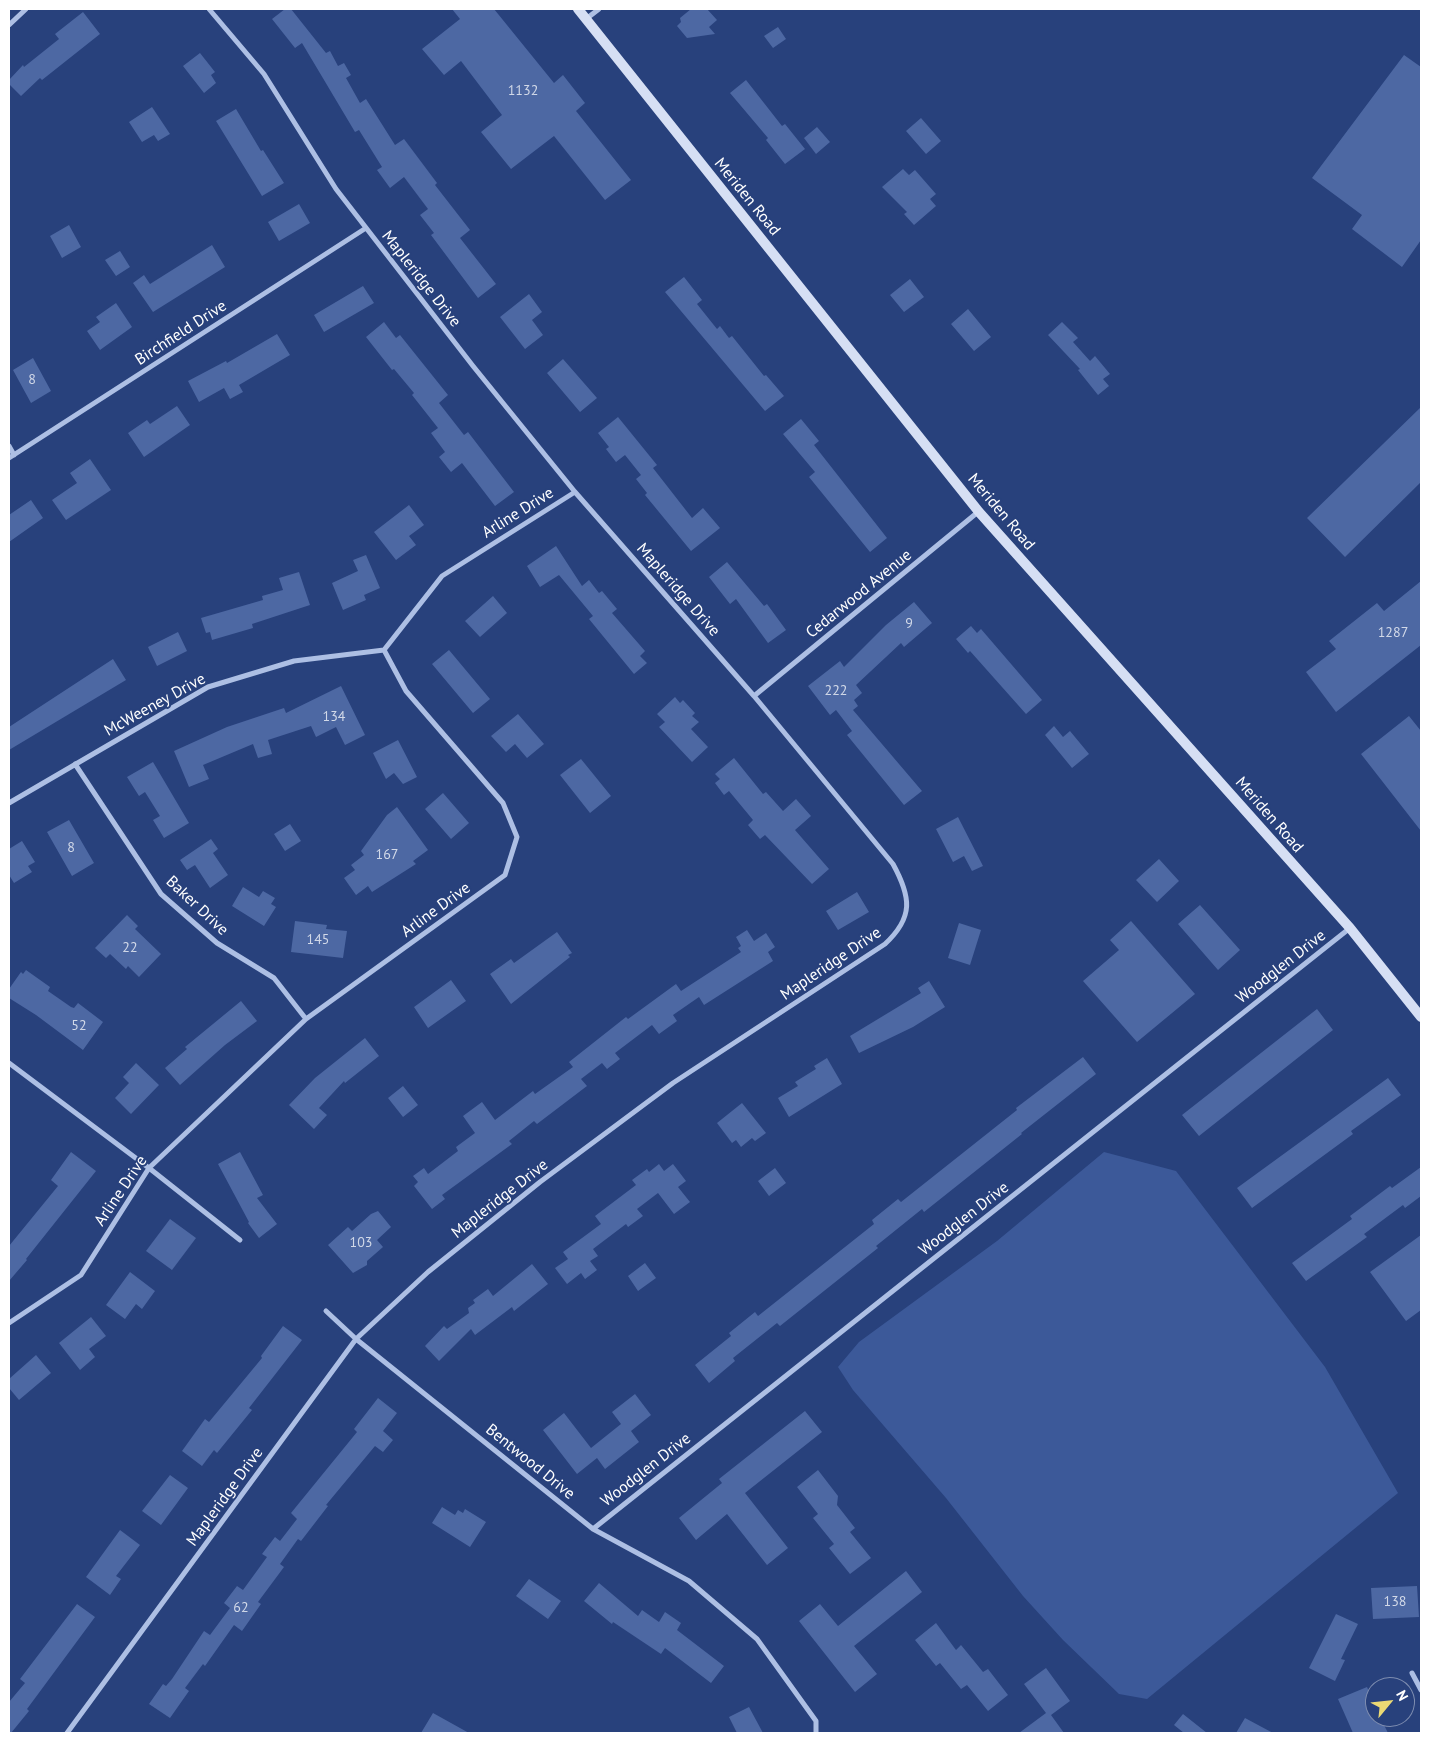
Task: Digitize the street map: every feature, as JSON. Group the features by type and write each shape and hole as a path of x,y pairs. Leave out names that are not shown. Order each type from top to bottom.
{"main road":[{"name":"Meriden Road","path":"578,9 979,512 1350,928 1421,1017"}],"street":[{"path":"9,25 26,9"},
{"name":"Mapleridge Drive","path":"67,1733 356,1339 428,1272 540,1182 672,1083 886,944 897,933 907,912 908,898 893,864 754,696 575,492 473,366 336,189 264,74 209,9"},
{"path":"586,19 599,9"},
{"name":"Birchfield Drive","path":"11,456 366,228"},
{"path":"9,446 11,456"},
{"name":"Arline Drive","path":"9,1322 81,1275 149,1168 306,1019 505,875 517,838 503,803 406,691 384,650 442,576 575,492"},
{"name":"Cedarwood Avenue","path":"754,696 979,512"},
{"name":"McWeeney Drive","path":"9,803 208,687 294,661 384,650"},
{"name":"Baker Drive","path":"75,764 161,894 217,943 274,978 306,1019"},
{"name":"Woodglen Drive","path":"593,1529 1350,928"},
{"path":"9,1063 149,1168 240,1240"},
{"name":"Bentwood Drive","path":"326,1312 356,1339 593,1529 689,1581 757,1639 816,1721 816,1733"},
{"path":"1412,1673 1421,1690"}],"shaded area":[{"path":"1104,1152 1176,1171 1325,1367 1398,1493 1147,1699 1119,1694 1063,1640 1023,1596 946,1498 853,1390 838,1367 859,1342 997,1241"}],"building":[{"path":"285,9 291,9 326,53 330,51 338,66 344,63 351,75 346,78 360,103 366,99 395,145 404,139 437,183 435,185 470,230 460,238 496,284 478,298 431,235 434,233 420,215 428,209 404,177 390,188 377,170 382,167 359,130 355,132 302,43 295,48 272,19"},
{"path":"452,9 494,9 554,83 563,75 585,103 576,111 631,180 605,200 554,136 511,169 481,132 502,115 461,61 444,75 422,49 460,19"},
{"path":"691,9 707,9 717,20 709,27 715,34 687,38 677,26 681,22 680,18"},
{"path":"83,12 100,34 42,80 40,78 21,96 9,84 9,80 23,65 24,67 59,39 55,34"},
{"path":"778,27 786,39 773,48 764,36"},
{"path":"200,53 215,72 211,75 216,83 204,93 183,66"},
{"path":"1404,55 1421,67 1421,240 1402,267 1352,229 1362,215 1312,178"},
{"path":"746,80 782,126 785,124 805,149 785,164 766,140 768,138 730,93"},
{"path":"152,107 170,134 158,141 154,135 142,142 129,122"},
{"path":"236,109 261,151 263,150 284,183 262,196 216,121"},
{"path":"921,118 941,141 926,154 906,131"},
{"path":"817,127 830,142 816,154 804,138"},
{"path":"903,169 909,175 915,170 936,194 930,199 936,206 914,225 904,214 907,212 882,187"},
{"path":"299,204 310,223 279,241 268,222"},
{"path":"69,225 81,247 62,258 50,236"},
{"path":"212,245 225,267 153,312 133,283 144,275 150,284"},
{"path":"120,251 130,267 116,276 105,260"},
{"path":"684,277 702,300 697,304 717,329 720,326 729,338 732,336 764,376 766,375 784,396 765,411 665,292"},
{"path":"910,279 924,297 904,312 890,295"},
{"path":"363,286 374,303 324,332 314,315"},
{"path":"529,294 542,312 532,320 543,335 525,349 500,317"},
{"path":"116,303 132,327 100,350 87,331 100,322 96,317"},
{"path":"968,309 991,337 974,351 951,324"},
{"path":"384,322 396,338 400,335 448,395 439,403 464,435 468,432 514,492 495,506 462,463 451,472 439,457 445,452 431,433 438,428 412,395 414,393 394,369 392,370 366,337"},
{"path":"1062,322 1078,338 1073,342 1090,361 1095,356 1110,374 1103,379 1109,386 1098,395 1078,370 1080,369 1048,335"},
{"path":"277,334 290,355 239,385 243,392 230,399 224,388 199,402 188,381 226,361 227,363"},
{"path":"33,358 51,391 31,403 13,370"},
{"path":"563,359 597,398 580,412 547,373"},
{"path":"177,406 190,425 144,457 128,433 147,420 150,424"},
{"path":"1421,407 1421,482 1345,557 1307,518"},
{"path":"618,417 657,465 653,468 692,518 703,508 720,528 691,551 645,495 647,493 636,479 641,475 625,455 616,462 606,449 609,447 598,433"},
{"path":"801,419 819,441 814,445 887,538 870,552 809,477 815,472 783,434"},
{"path":"90,459 111,490 66,520 52,500 77,483 70,473"},
{"path":"31,500 43,518 9,542 9,515"},
{"path":"409,505 424,525 409,536 416,545 396,560 374,532"},
{"path":"556,546 582,586 589,580 599,593 602,591 617,609 612,613 645,651 640,656 647,663 634,674 589,619 593,616 559,575 540,587 527,566"},
{"path":"366,555 380,588 364,595 366,600 343,610 332,583 358,571 353,560"},
{"path":"727,562 764,606 767,604 786,630 768,643 736,599 730,604 709,577"},
{"path":"299,572 310,605 252,624 253,628 212,640 210,632 206,633 201,618 263,600 262,596 283,590 279,578"},
{"path":"1421,581 1421,645 1336,712 1306,672 1336,649 1329,641 1377,603 1384,611"},
{"path":"493,596 507,613 480,637 465,621"},
{"path":"914,602 932,623 904,647 901,643 856,685 862,693 854,700 858,706 853,710 922,791 904,805 847,735 852,731 836,710 830,715 808,686 840,661 844,667 886,625"},
{"path":"971,626 977,633 981,629 1042,700 1026,714 970,651 968,653 956,639"},
{"path":"178,632 187,651 157,666 148,647"},
{"path":"449,650 490,699 473,713 432,664"},
{"path":"113,659 126,680 9,750 9,727"},
{"path":"341,686 365,735 345,745 336,727 316,737 311,726 268,740 272,754 258,758 253,744 203,765 209,779 189,787 174,751 227,727 284,708 286,713"},
{"path":"675,697 680,703 683,700 695,713 692,716 699,722 691,729 708,747 692,762 659,727 665,722 657,714"},
{"path":"518,714 544,744 527,758 515,744 506,752 491,736"},
{"path":"1409,716 1421,731 1421,831 1361,754"},
{"path":"1054,726 1063,737 1070,731 1089,754 1072,768 1045,735"},
{"path":"398,740 417,777 403,784 394,773 386,779 373,753"},
{"path":"734,758 763,794 766,792 783,811 796,799 811,816 795,830 829,869 812,884 765,835 760,839 748,825 753,820 729,791 724,795 715,783 720,779 715,774"},
{"path":"581,759 611,796 590,813 560,775"},
{"path":"153,762 189,823 164,838 153,820 160,816 145,792 139,796 127,777"},
{"path":"443,793 469,823 451,839 425,809"},
{"path":"397,807 428,850 413,861 416,864 372,892 368,886 356,895 344,878 355,870 351,865 364,855 361,851 387,815"},
{"path":"958,817 983,866 972,871 964,856 953,862 936,829"},
{"path":"69,820 94,863 72,876 47,832"},
{"path":"290,824 301,841 285,851 274,834"},
{"path":"211,839 218,849 213,853 228,875 210,888 195,865 187,870 180,860"},
{"path":"22,841 35,862 28,866 32,872 14,883 9,875 9,849"},
{"path":"1159,859 1179,881 1157,902 1136,880"},
{"path":"243,887 259,897 263,891 275,898 271,904 276,907 264,926 232,906"},
{"path":"857,892 869,912 838,930 826,911"},
{"path":"1200,905 1240,950 1218,970 1178,924"},
{"path":"127,915 138,926 135,929 161,954 139,977 128,966 126,969 110,954 106,958 95,948"},
{"path":"295,921 327,925 326,929 347,931 343,958 291,952"},
{"path":"1131,921 1195,994 1137,1042 1083,981 1119,950 1110,940"},
{"path":"959,923 981,930 970,965 948,958"},
{"path":"747,930 754,941 766,933 775,947 768,952 773,961 704,1005 699,997 673,1015 677,1021 659,1034 652,1025 615,1053 620,1059 607,1069 602,1063 581,1079 587,1086 537,1124 534,1121 509,1141 512,1144 442,1195 445,1199 432,1209 414,1186 418,1182 413,1176 424,1168 428,1174 458,1151 456,1147 475,1133 463,1116 482,1102 495,1120 533,1091 535,1094 573,1067 569,1062 626,1017 628,1019 676,984 681,991 741,952 738,948 741,946 736,937"},
{"path":"557,932 572,953 568,955 570,957 511,1004 490,974 511,959 514,963"},
{"path":"26,970 50,987 48,991 71,1007 74,1008 78,1003 103,1022 83,1050 36,1015 9,998 9,989 21,972 23,974"},
{"path":"451,980 466,1001 428,1028 414,1007"},
{"path":"929,981 945,1007 913,1027 859,1053 850,1036 921,993 918,988"},
{"path":"241,1001 257,1021 225,1045 180,1085 165,1068 187,1049 185,1047"},
{"path":"1317,1009 1333,1030 1199,1136 1182,1115"},
{"path":"365,1038 379,1056 345,1083 344,1081 319,1108 327,1115 314,1129 289,1105 315,1078"},
{"path":"1083,1057 1096,1074 924,1212 922,1209 876,1246 878,1248 780,1326 777,1323 733,1358 735,1361 709,1383 695,1365 731,1336 729,1333 755,1312 758,1316 874,1224 872,1220 898,1199 901,1202 1017,1110 1016,1108"},
{"path":"827,1058 842,1084 789,1117 778,1098 798,1086 795,1082 816,1069 814,1066"},
{"path":"136,1063 159,1085 131,1114 115,1098 129,1083 123,1077"},
{"path":"1388,1078 1401,1095 1351,1131 1353,1134 1252,1208 1237,1188"},
{"path":"403,1086 418,1105 403,1117 388,1098"},
{"path":"742,1103 766,1133 755,1141 752,1138 741,1147 736,1140 732,1143 717,1123"},
{"path":"71,1152 96,1171 9,1281 9,1246 58,1186 51,1180"},
{"path":"240,1152 263,1195 257,1198 277,1224 259,1238 248,1223 218,1164"},
{"path":"659,1164 664,1171 673,1164 686,1181 678,1187 690,1202 674,1214 658,1193 637,1209 643,1216 628,1227 626,1224 593,1249 598,1256 590,1261 597,1270 585,1279 581,1273 567,1284 555,1268 568,1259 563,1252 601,1224 595,1216 636,1185 632,1180 647,1169 649,1172"},
{"path":"1421,1167 1421,1196 1405,1208 1403,1205 1364,1234 1367,1237 1306,1281 1292,1263 1352,1219 1350,1216 1390,1186 1392,1188"},
{"path":"775,1168 786,1183 769,1196 758,1181"},
{"path":"378,1211 391,1227 377,1240 383,1247 367,1261 367,1265 353,1273 328,1245 348,1227 352,1231 371,1214"},
{"path":"170,1219 196,1238 172,1270 146,1251"},
{"path":"1421,1235 1421,1310 1406,1321 1370,1272"},
{"path":"645,1263 656,1278 638,1291 628,1276"},
{"path":"532,1264 548,1284 514,1311 512,1307 475,1335 471,1329 439,1361 425,1346 444,1326 447,1329 469,1313 468,1308 475,1303 473,1300 488,1289 493,1296"},
{"path":"130,1272 155,1291 142,1309 136,1304 125,1319 106,1305"},
{"path":"91,1317 106,1336 89,1349 95,1357 80,1370 59,1343"},
{"path":"283,1326 302,1340 249,1408 252,1410 217,1453 214,1450 202,1466 182,1451 205,1419 209,1422 262,1358 261,1356"},
{"path":"36,1355 51,1373 19,1400 9,1388 9,1379"},
{"path":"635,1394 651,1415 631,1431 639,1442 605,1469 597,1458 577,1474 543,1430 564,1413 591,1448 621,1424 612,1412"},
{"path":"378,1398 397,1413 383,1431 393,1440 383,1452 375,1446 326,1505 328,1506 301,1541 298,1539 280,1564 284,1567 258,1602 261,1604 242,1631 234,1625 205,1666 203,1664 185,1688 189,1691 170,1718 149,1704 163,1684 166,1686 172,1679 204,1631 210,1635 230,1608 224,1603 237,1586 243,1590 267,1557 262,1554 275,1537 280,1541 297,1519 291,1513 357,1432 354,1429"},
{"path":"805,1411 822,1432 745,1493 788,1548 767,1565 727,1514 696,1540 679,1518 722,1483 719,1479"},
{"path":"818,1470 838,1496 837,1505 855,1528 850,1532 871,1558 850,1574 829,1548 834,1544 813,1518 818,1514 797,1487"},
{"path":"170,1475 188,1488 161,1525 142,1511"},
{"path":"442,1507 455,1515 458,1510 463,1513 465,1509 486,1522 470,1547 432,1523"},
{"path":"120,1530 140,1545 116,1576 121,1579 110,1595 86,1577"},
{"path":"906,1571 922,1592 854,1646 877,1674 855,1692 799,1621 820,1604 838,1626"},
{"path":"529,1579 561,1601 548,1619 516,1596"},
{"path":"599,1583 638,1616 642,1610 659,1622 665,1612 681,1623 677,1630 724,1666 711,1683 665,1648 661,1654 613,1622 612,1624 584,1601"},
{"path":"1417,1586 1419,1617 1373,1619 1371,1588"},
{"path":"77,1604 95,1617 27,1709 29,1711 9,1733 9,1702 25,1683 20,1679"},
{"path":"1336,1614 1358,1624 1341,1659 1345,1660 1335,1681 1309,1668"},
{"path":"936,1623 956,1650 961,1645 983,1672 988,1669 1008,1695 988,1711 967,1685 961,1689 940,1663 936,1666 915,1640"},
{"path":"1046,1668 1070,1701 1051,1715 1064,1733 1019,1733 1046,1713 1024,1684"},
{"path":"1365,1688 1365,1727 1385,1727 1388,1733 1353,1733 1338,1699"},
{"path":"749,1707 763,1733 737,1733 729,1717"},
{"path":"433,1713 469,1733 421,1733"},
{"path":"1183,1714 1207,1733 1184,1733 1174,1725"},
{"path":"1245,1718 1273,1733 1236,1733"}]}
